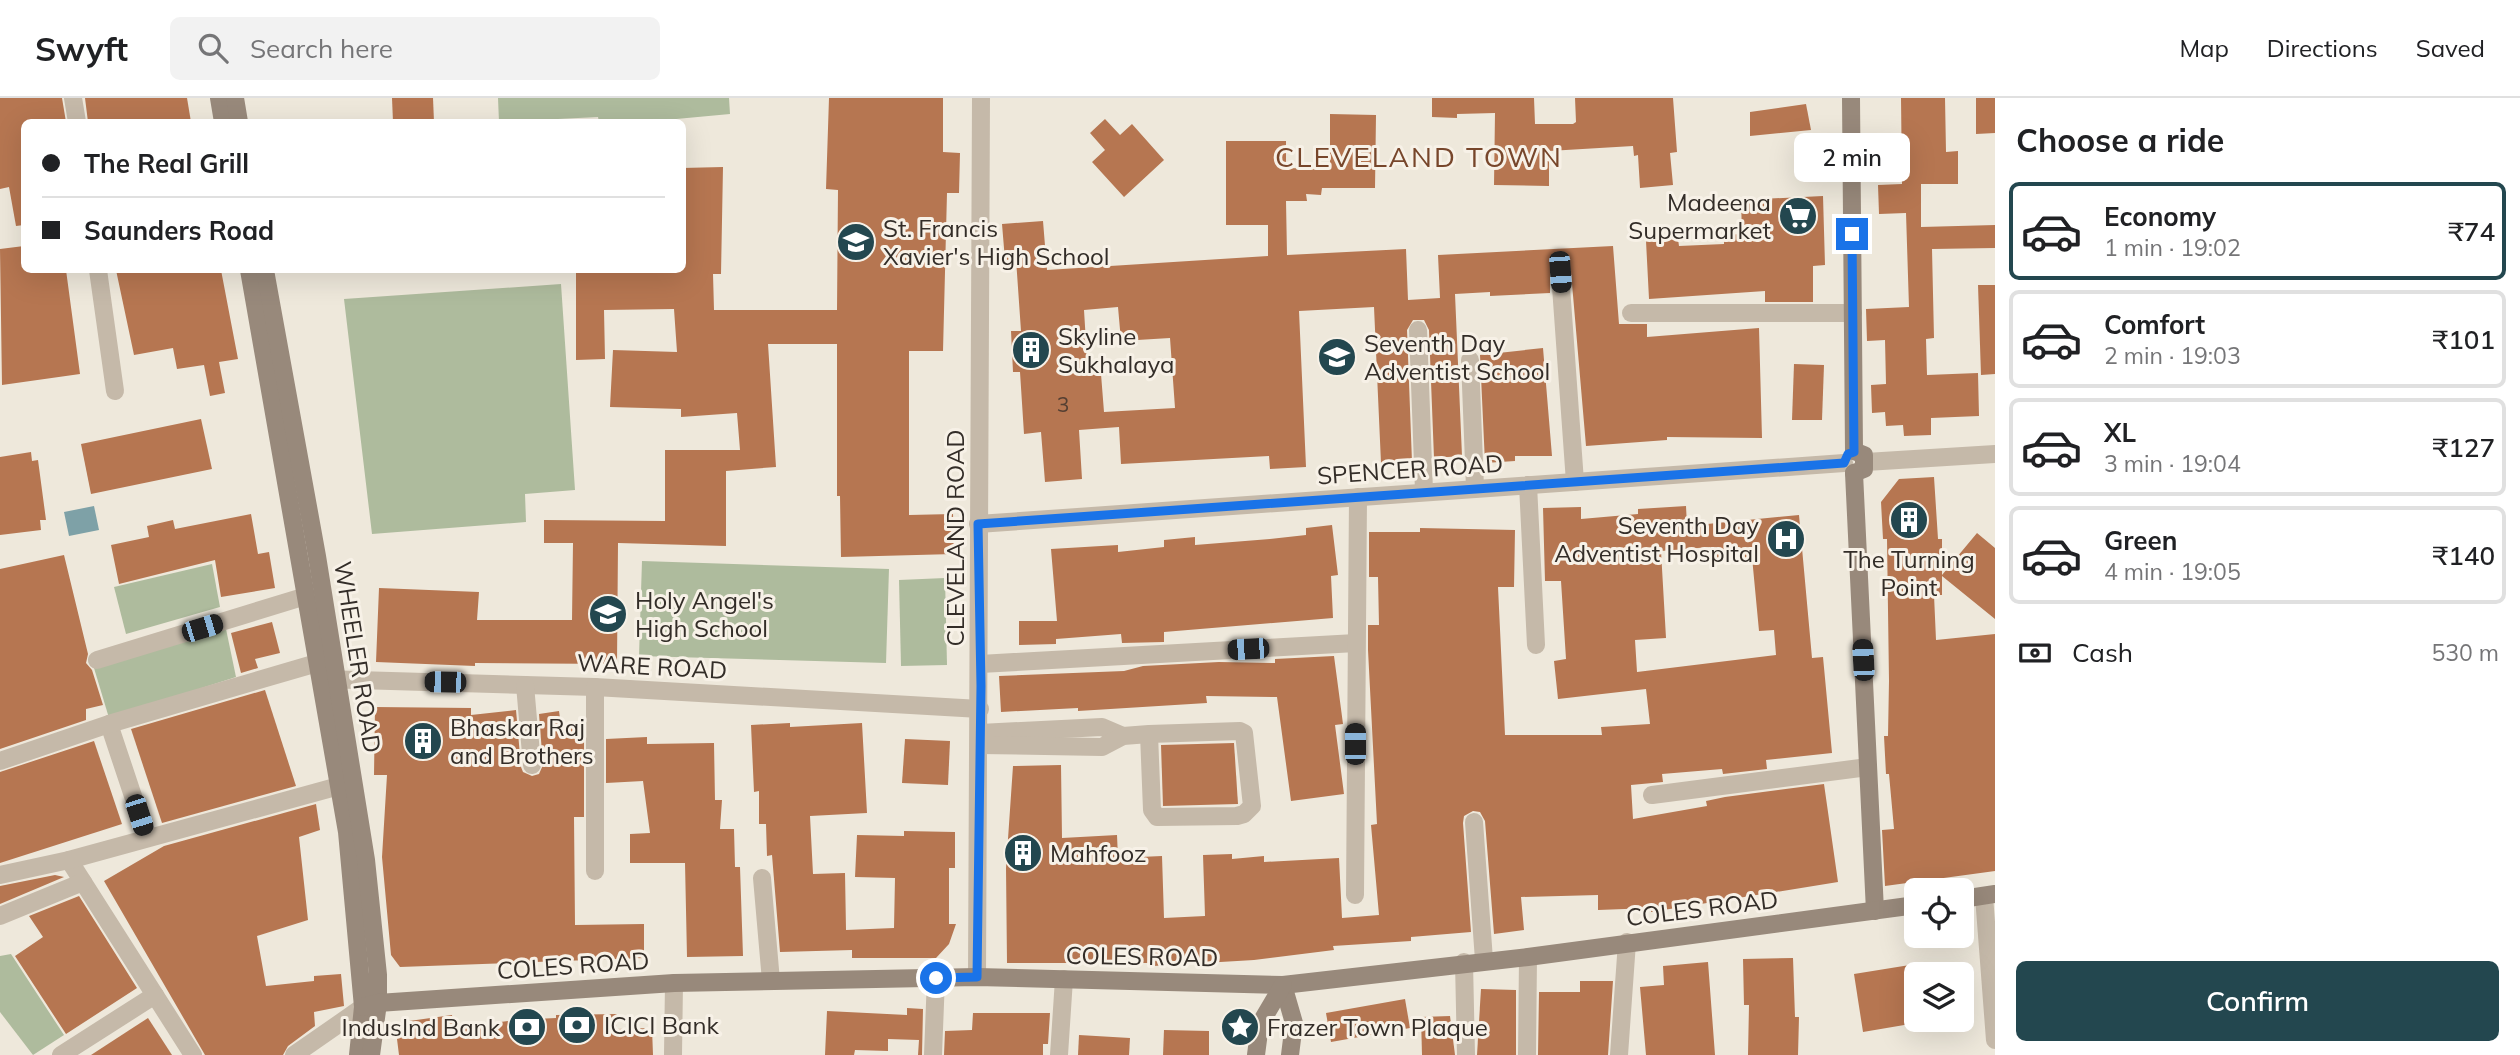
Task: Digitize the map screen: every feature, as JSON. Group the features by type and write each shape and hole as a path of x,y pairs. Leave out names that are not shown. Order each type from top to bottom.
{"street":[{"path":"73,98 76,119"},
{"path":"219,98 222,119"},
{"path":"235,98 238,119"},
{"name":"CLEVELAND ROAD","path":"977,977 981,664 978,524 981,98"},
{"path":"1851,98 1855,462 1875,911"},
{"path":"1560,272 1575,482"},
{"path":"98,273 115,391"},
{"name":"WHEELER ROAD","path":"250,273 306,596 320,629 325,674 366,860 377,953 371,1005 371,1055"},
{"name":"WHEELER ROAD","path":"265,273 320,629 339,786 371,1005 358,1055"},
{"path":"1631,313 1853,313"},
{"path":"1418,330 1424,491"},
{"path":"1470,360 1475,488"},
{"name":"SPENCER ROAD","path":"978,524 1424,491 1995,454"},
{"path":"1528,485 1536,645"},
{"path":"1355,895 1358,497"},
{"path":"97,660 306,596"},
{"path":"981,664 1356,643"},
{"name":"WARE ROAD","path":"0,761 109,724 325,674 980,709"},
{"path":"525,685 532,765"},
{"path":"595,687 595,871"},
{"path":"109,724 147,838"},
{"path":"980,739 1102,727 1123,736 1149,734 1240,731 1244,733 1252,806 1249,811 1237,816 1157,817 1152,810 1149,734"},
{"path":"1652,794 1868,766"},
{"path":"0,875 69,860 339,786"},
{"path":"1474,822 1484,960"},
{"path":"69,860 193,1055"},
{"path":"762,878 771,981"},
{"path":"0,916 83,882"},
{"path":"1990,895 1995,1040"},
{"name":"COLES ROAD","path":"371,1005 674,983 977,977 1283,985 1464,962 1528,957 1904,907"},
{"path":"1619,1055 1627,942"},
{"path":"1527,1055 1528,957"},
{"path":"1464,962 1466,1055"},
{"path":"933,1055 936,978"},
{"path":"1059,1055 1064,979"},
{"path":"673,1055 674,983"},
{"path":"1256,1055 1260,1024 1283,985"},
{"path":"1283,985 1294,1023 1290,1055"},
{"path":"61,1055 155,995"},
{"path":"294,1055 371,1005"}],"green space":[{"path":"498,98 729,98 730,114 676,119 499,119"},
{"path":"561,284 575,490 525,494 526,522 372,534 344,299"},
{"path":"642,561 889,569 886,663 639,656"},
{"path":"212,564 220,607 126,634 114,587"},
{"path":"945,578 947,665 901,666 899,580"},
{"path":"226,629 236,677 109,718 94,668"},
{"path":"11,954 64,1035 33,1055 0,1012 0,956"}],"water":[{"path":"94,506 99,530 69,536 64,512"}],"building":[{"path":"0,98 62,98 66,119 21,119 21,225 16,226 9,187 0,189"},
{"path":"85,98 187,98 190,119 88,119"},
{"path":"392,98 433,98 434,119 393,119"},
{"path":"829,98 943,98 943,152 960,153 959,193 947,193 943,351 909,351 909,515 953,514 954,554 841,557 840,496 837,496 837,344 768,344 776,467 726,471 726,546 618,543 617,664 475,663 475,666 376,662 379,588 479,592 477,620 572,620 573,543 544,543 544,520 665,521 665,450 740,450 737,413 681,417 681,409 610,407 613,350 677,352 674,309 604,310 605,359 576,360 576,273 686,273 686,168 723,167 721,274 713,274 714,310 837,310 838,190 826,189"},
{"path":"1432,98 1534,98 1535,124 1573,124 1576,122 1575,98 1673,98 1677,152 1670,153 1673,185 1640,188 1638,155 1634,156 1633,146 1549,151 1549,186 1494,185 1495,113 1457,114 1457,118 1432,117"},
{"path":"1901,98 1945,98 1946,152 1958,151 1958,184 1921,184 1921,227 1995,225 1995,248 1932,249 1934,338 1926,339 1927,375 1978,373 1979,416 1931,418 1931,435 1904,436 1903,425 1886,426 1885,412 1872,413 1871,385 1886,384 1885,340 1867,341 1866,309 1909,307 1906,213 1879,214 1878,185 1902,184"},
{"path":"1976,98 1995,98 1995,133 1976,134"},
{"path":"1806,104 1811,130 1750,136 1750,112"},
{"path":"1330,114 1376,115 1375,188 1322,188 1321,195 1306,194 1307,201 1286,201 1287,255 1406,249 1408,300 1440,298 1438,255 1613,246 1619,324 1647,324 1647,337 1759,328 1762,438 1667,437 1667,440 1586,446 1571,272 1569,266 1560,262 1550,269 1550,293 1490,296 1490,292 1455,294 1462,456 1434,458 1429,330 1424,320 1413,320 1407,330 1412,462 1381,463 1374,307 1299,311 1306,467 1270,469 1269,456 1121,464 1119,427 1079,430 1082,479 1045,482 1041,432 1024,434 1020,372 1013,372 1011,331 1021,331 1016,259 1005,260 1002,224 1043,221 1047,270 1268,256 1268,225 1226,225 1226,141 1286,141 1286,168 1330,169","holes":["1118,307 1121,341 1170,338 1175,408 1104,412 1101,374 1088,375 1084,310"]},
{"path":"1105,119 1120,135 1132,124 1164,160 1124,197 1092,162 1105,150 1090,133"},
{"path":"1823,196 1825,265 1813,266 1813,302 1765,302 1765,291 1649,299 1646,241 1678,239 1679,246 1724,244 1724,235 1742,234 1741,200"},
{"path":"21,246 21,273 66,273 80,374 2,385 0,249"},
{"path":"117,273 222,273 238,359 219,362 225,393 210,396 204,365 177,369 173,348 134,355"},
{"path":"1978,285 1995,285 1995,374 1981,375"},
{"path":"1543,348 1552,456 1515,456 1515,461 1485,463 1480,355"},
{"path":"1794,364 1824,365 1822,420 1792,420"},
{"path":"201,419 212,469 91,494 81,444"},
{"path":"31,452 32,461 38,460 46,520 40,520 41,530 0,535 0,457"},
{"path":"1934,477 1938,539 1942,539 1942,575 1977,533 1995,548 1995,619 1942,576 1942,595 1934,595 1936,640 1995,634 1995,871 1944,878 1904,878 1904,883 1885,886 1882,830 1894,829 1884,736 1888,736 1889,681 1887,539 1883,539 1881,502 1899,479"},
{"path":"1686,506 1687,526 1799,515 1812,658 1823,657 1832,753 1766,760 1767,769 1723,774 1722,769 1662,774 1663,782 1631,785 1633,819 1707,806 1706,801 1725,797 1824,784 1838,882 1651,912 1651,908 1598,910 1598,895 1521,897 1524,930 1494,934 1485,821 1480,812 1473,811 1464,816 1463,823 1471,932 1411,937 1411,941 1333,946 1334,950 1254,960 1153,966 1153,963 1007,963 1006,868 1013,766 1061,765 1062,838 1117,835 1118,858 1162,856 1164,918 1205,916 1203,855 1232,854 1232,859 1264,856 1264,862 1339,858 1342,918 1379,915 1371,825 1377,824 1368,650 1368,625 1379,625 1378,577 1369,577 1369,532 1420,532 1420,528 1515,530 1514,587 1498,587 1505,735 1602,735 1601,727 1650,724 1646,689 1558,699 1554,661 1566,659 1561,581 1545,581 1543,508 1581,507 1581,519 1638,514 1638,509","holes":["1710,547 1712,561 1752,557 1759,631 1774,630 1776,655 1637,672 1635,640 1666,638 1661,551"]},
{"path":"251,514 258,554 269,552 275,588 221,597 215,560 119,584 111,545 149,537 147,526 173,520 175,529"},
{"path":"1332,525 1338,575 1331,576 1333,618 1164,632 1164,642 1122,643 1121,634 1056,639 1056,644 1019,645 1019,621 1057,621 1051,549 1118,545 1118,552 1164,547 1164,540 1195,537 1195,545 1306,535 1306,528"},
{"path":"64,555 88,654 86,663 92,670 103,705 86,709 86,720 0,749 0,569"},
{"path":"272,622 280,653 255,659 258,668 241,673 231,633"},
{"path":"1334,656 1343,724 1335,725 1344,794 1291,801 1277,697 1206,696 1207,703 1078,711 1078,708 1001,712 999,676 1124,671 1143,666 1219,662 1275,663 1275,659"},
{"path":"265,690 296,786 162,823 131,729"},
{"path":"375,707 471,708 471,715 516,710 521,767 523,772 532,776 539,774 543,765 539,714 559,711 561,725 574,723 577,740 584,740 584,817 574,817 575,925 644,924 644,958 400,967 391,955 382,857 387,775 374,775"},
{"path":"790,723 790,727 862,723 867,813 810,816 813,874 845,873 846,930 894,928 895,878 855,877 857,835 904,836 904,831 955,832 955,868 949,868 949,924 956,924 949,944 936,958 852,958 852,950 780,952 772,855 767,856 766,824 759,824 759,791 754,792 751,725"},
{"path":"647,737 647,744 714,743 715,800 722,800 720,829 734,829 735,867 740,867 743,956 687,957 685,863 630,863 630,834 650,833 643,781 606,783 606,739"},
{"path":"905,739 950,741 948,785 902,783"},
{"path":"94,741 122,824 0,863 0,772"},
{"path":"1234,743 1238,804 1163,806 1161,745"},
{"path":"316,804 320,830 299,837 308,920 257,936 266,986 314,981 314,976 341,974 344,1006 314,1012 315,1026 288,1046 283,1055 205,1055 104,881 164,846"},
{"path":"55,875 64,877 0,904 0,886"},
{"path":"79,896 137,988 66,1034 15,956 43,937 29,916"},
{"path":"1793,958 1795,1017 1799,1017 1798,1055 1748,1055 1749,1005 1744,1005 1743,959"},
{"path":"1708,962 1715,1055 1646,1055 1640,987 1664,985 1663,966"},
{"path":"1904,966 1904,1025 1863,1032 1854,974"},
{"path":"1580,981 1613,981 1608,1055 1538,1055 1539,992 1580,992"},
{"path":"1481,989 1516,990 1516,1055 1477,1055"},
{"path":"1405,999 1410,1028 1331,1042 1326,1013"},
{"path":"907,1008 923,1009 922,1055 918,1055 919,1040 888,1039 888,1051 855,1050 854,1055 825,1055 827,1011 907,1015"},
{"path":"973,1013 1050,1013 1048,1044 1043,1044 1043,1055 944,1055 945,1031 972,1030"},
{"path":"617,1014 617,1029 652,1028 653,1055 399,1055 395,1023 452,1015 454,1028 556,1018 556,1015"},
{"path":"1450,1016 1455,1055 1422,1055 1421,1017"},
{"path":"148,1018 172,1055 91,1055 131,1029"},
{"path":"1164,1030 1209,1031 1209,1055 1163,1055"},
{"path":"1079,1035 1130,1038 1129,1055 1078,1055"}],"place":[{"name":"Madeena Supermarket","path":"1798,216"},
{"name":"St. Francis Xavier's High School","path":"856,242"},
{"name":"Skyline Sukhalaya","path":"1031,350"},
{"name":"Seventh Day Adventist School","path":"1337,357"},
{"name":"The Turning Point","path":"1909,520"},
{"name":"Seventh Day Adventist Hospital","path":"1786,539"},
{"name":"Holy Angel's High School","path":"608,614"},
{"name":"Bhaskar Raj and Brothers","path":"423,741"},
{"name":"Mahfooz","path":"1023,853"},
{"name":"ICICI Bank","path":"577,1025"},
{"name":"IndusInd Bank","path":"527,1027"},
{"name":"Frazer Town Plaque","path":"1240,1027"}],"district":[{"name":"CLEVELAND TOWN","path":"1419,156"}],"route":[{"path":"936,978 977,977 981,686 978,524 1844,463 1848,454 1854,452 1852,234"}]}
